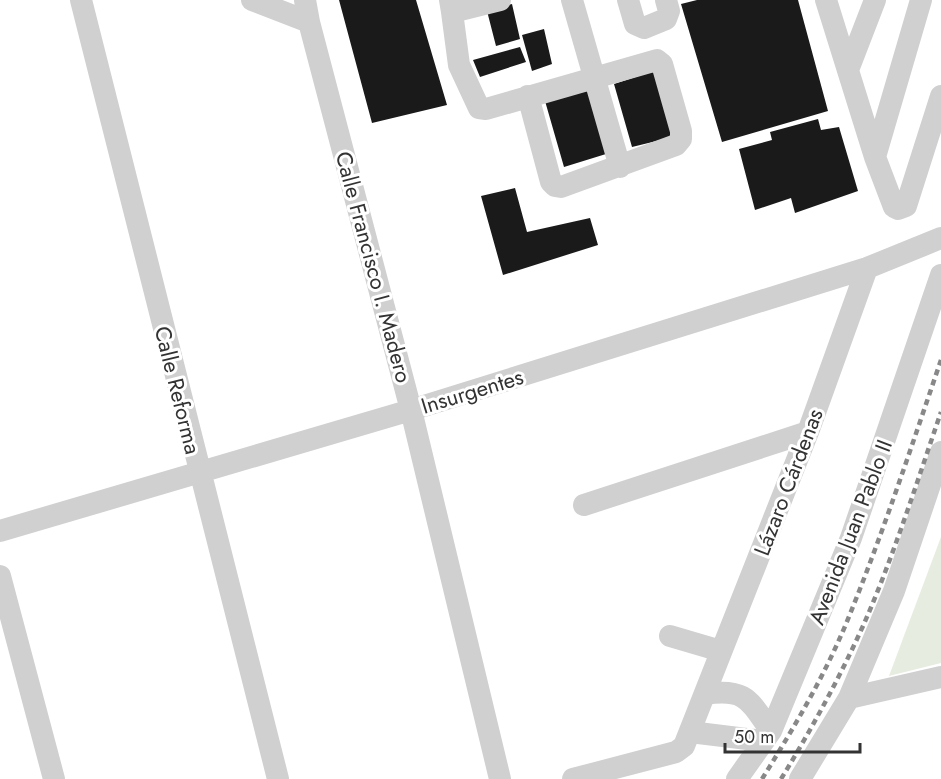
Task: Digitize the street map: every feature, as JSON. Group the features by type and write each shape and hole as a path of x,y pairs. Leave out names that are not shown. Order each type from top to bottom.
{"street":[{"name":"Calle Reforma","path":"81,0 278,779"},
{"path":"252,0 307,11"},
{"path":"500,0 451,6 459,64 477,106 486,109 528,96 654,60 660,62 681,131 681,139 676,145 620,167 561,187 555,186 551,182 528,96"},
{"path":"572,0 620,167"},
{"path":"628,0 635,24 644,28 666,19 669,11 666,0"},
{"path":"826,0 875,157 894,207 906,206 941,96"},
{"path":"848,70 875,0"},
{"path":"875,157 921,0"},
{"name":"Calle Francisco I. Madero","path":"307,11 411,410 500,779"},
{"name":"Insurgentes","path":"0,531 411,410 867,268 941,238"},
{"name":"Lázaro Cárdenas","path":"690,732 808,432 867,268"},
{"name":"Avenida Juan Pablo II","path":"736,779 767,736 864,506 941,274"},
{"path":"584,505 808,432"},
{"path":"800,779 849,698 894,591 941,452"},
{"path":"0,576 54,779"},
{"path":"670,636 721,651"},
{"path":"849,698 941,677"},
{"path":"705,694 722,692 742,696 748,700 767,736"},
{"path":"573,779 679,751 690,732 767,736"}],"shaded area":[{"path":"941,537 941,663 889,676"}],"building":[{"path":"339,0 416,0 447,105 372,123"},
{"path":"697,0 798,0 828,111 722,142 681,4"},
{"path":"512,4 520,39 496,46 487,11"},
{"path":"544,29 552,64 532,71 522,35"},
{"path":"520,47 526,62 480,77 473,60"},
{"path":"657,70 677,136 632,147 614,84"},
{"path":"588,89 606,154 564,167 545,101"},
{"path":"818,119 821,130 839,127 858,191 795,213 791,198 755,210 739,149 772,140 770,132"},
{"path":"515,188 527,232 590,218 598,245 503,275 481,196"}],"railway":[{"path":"762,779 810,698 841,636 886,519 941,360"},
{"path":"781,779 824,704 863,626 895,547 941,412"}]}
